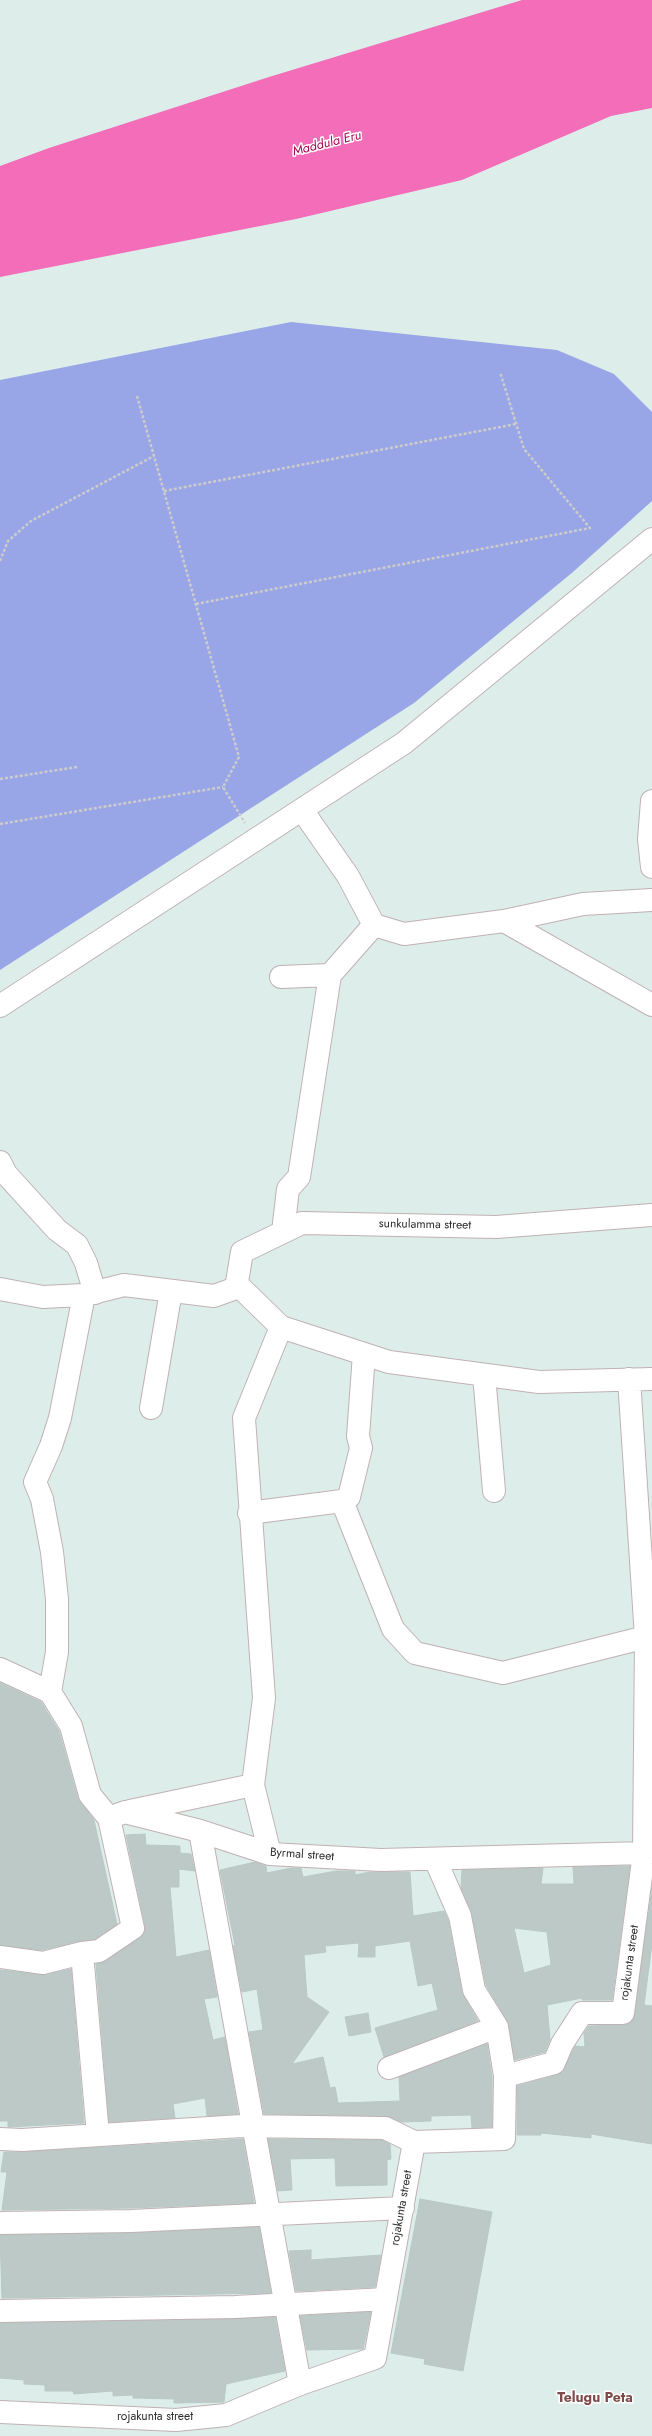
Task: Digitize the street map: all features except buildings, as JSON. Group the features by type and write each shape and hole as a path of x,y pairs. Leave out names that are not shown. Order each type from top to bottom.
{"street":[{"path":"0,1006 404,743 652,539"},
{"path":"652,800 649,839 652,867"},
{"path":"302,810 348,876 374,925 404,934 504,921 583,904 652,900"},
{"path":"504,921 652,1006"},
{"path":"283,1232 288,1189 299,1177 330,975 374,925"},
{"path":"281,977 330,975"},
{"path":"0,1162 6,1174 57,1230 76,1246 86,1262 89,1294 60,1418 51,1446 35,1482 42,1499 52,1552 57,1599 57,1652 50,1692"},
{"name":"sunkulamma street","path":"236,1288 242,1252 302,1223 496,1227 652,1214"},
{"path":"0,1289 43,1296 89,1294 124,1285 214,1296 236,1288 242,1289 281,1327 390,1362 539,1382 652,1379"},
{"path":"151,1408 171,1291"},
{"path":"270,1854 253,1785 264,1698 244,1418 281,1327"},
{"path":"250,1513 342,1501 349,1496 361,1448 358,1436 364,1354"},
{"path":"484,1374 494,1491"},
{"path":"629,1379 646,1637 648,1852"},
{"path":"342,1501 393,1629 415,1653 503,1673 646,1637"},
{"path":"0,1669 50,1692 72,1726 90,1795 117,1815 133,1928 99,1951 82,1953 43,1963 0,1957"},
{"path":"117,1815 253,1785"},
{"name":"Byrmal street","path":"117,1815 200,1831 270,1854 381,1860 648,1852"},
{"path":"200,1831 300,2384"},
{"name":"rojakunta street","path":"505,2076 554,2063 562,2044 582,2013 623,2013 648,1852"},
{"path":"0,2139 22,2140 254,2126 385,2128 414,2142 504,2139 505,2076 497,2027 474,1990 460,1916 435,1859"},
{"path":"82,1953 98,2135"},
{"path":"389,2068 497,2027"},
{"name":"rojakunta street","path":"0,2412 154,2428 176,2420 226,2415 300,2384 375,2358 414,2142"},
{"path":"0,2223 131,2221 403,2208"},
{"path":"0,2311 286,2305 386,2299"}],"path":[{"path":"196,604 590,528 524,449 500,372"},
{"path":"137,396 240,757 223,788"},
{"path":"164,491 516,424"},
{"path":"0,561 8,541 31,521 154,456"},
{"path":"0,779 77,767"},
{"path":"0,824 223,788"},
{"path":"223,788 256,840"}],"shaded area":[{"path":"291,322 557,350 614,374 652,412 652,501 573,572 414,703 0,970 0,380"}],"water":[{"name":"Maddula Eru","path":"522,0 652,0 652,108 611,116 462,180 296,219 0,277 0,166 49,148 269,77"}],"district":[{"name":"Telugu Peta","path":"595,2399"}]}
